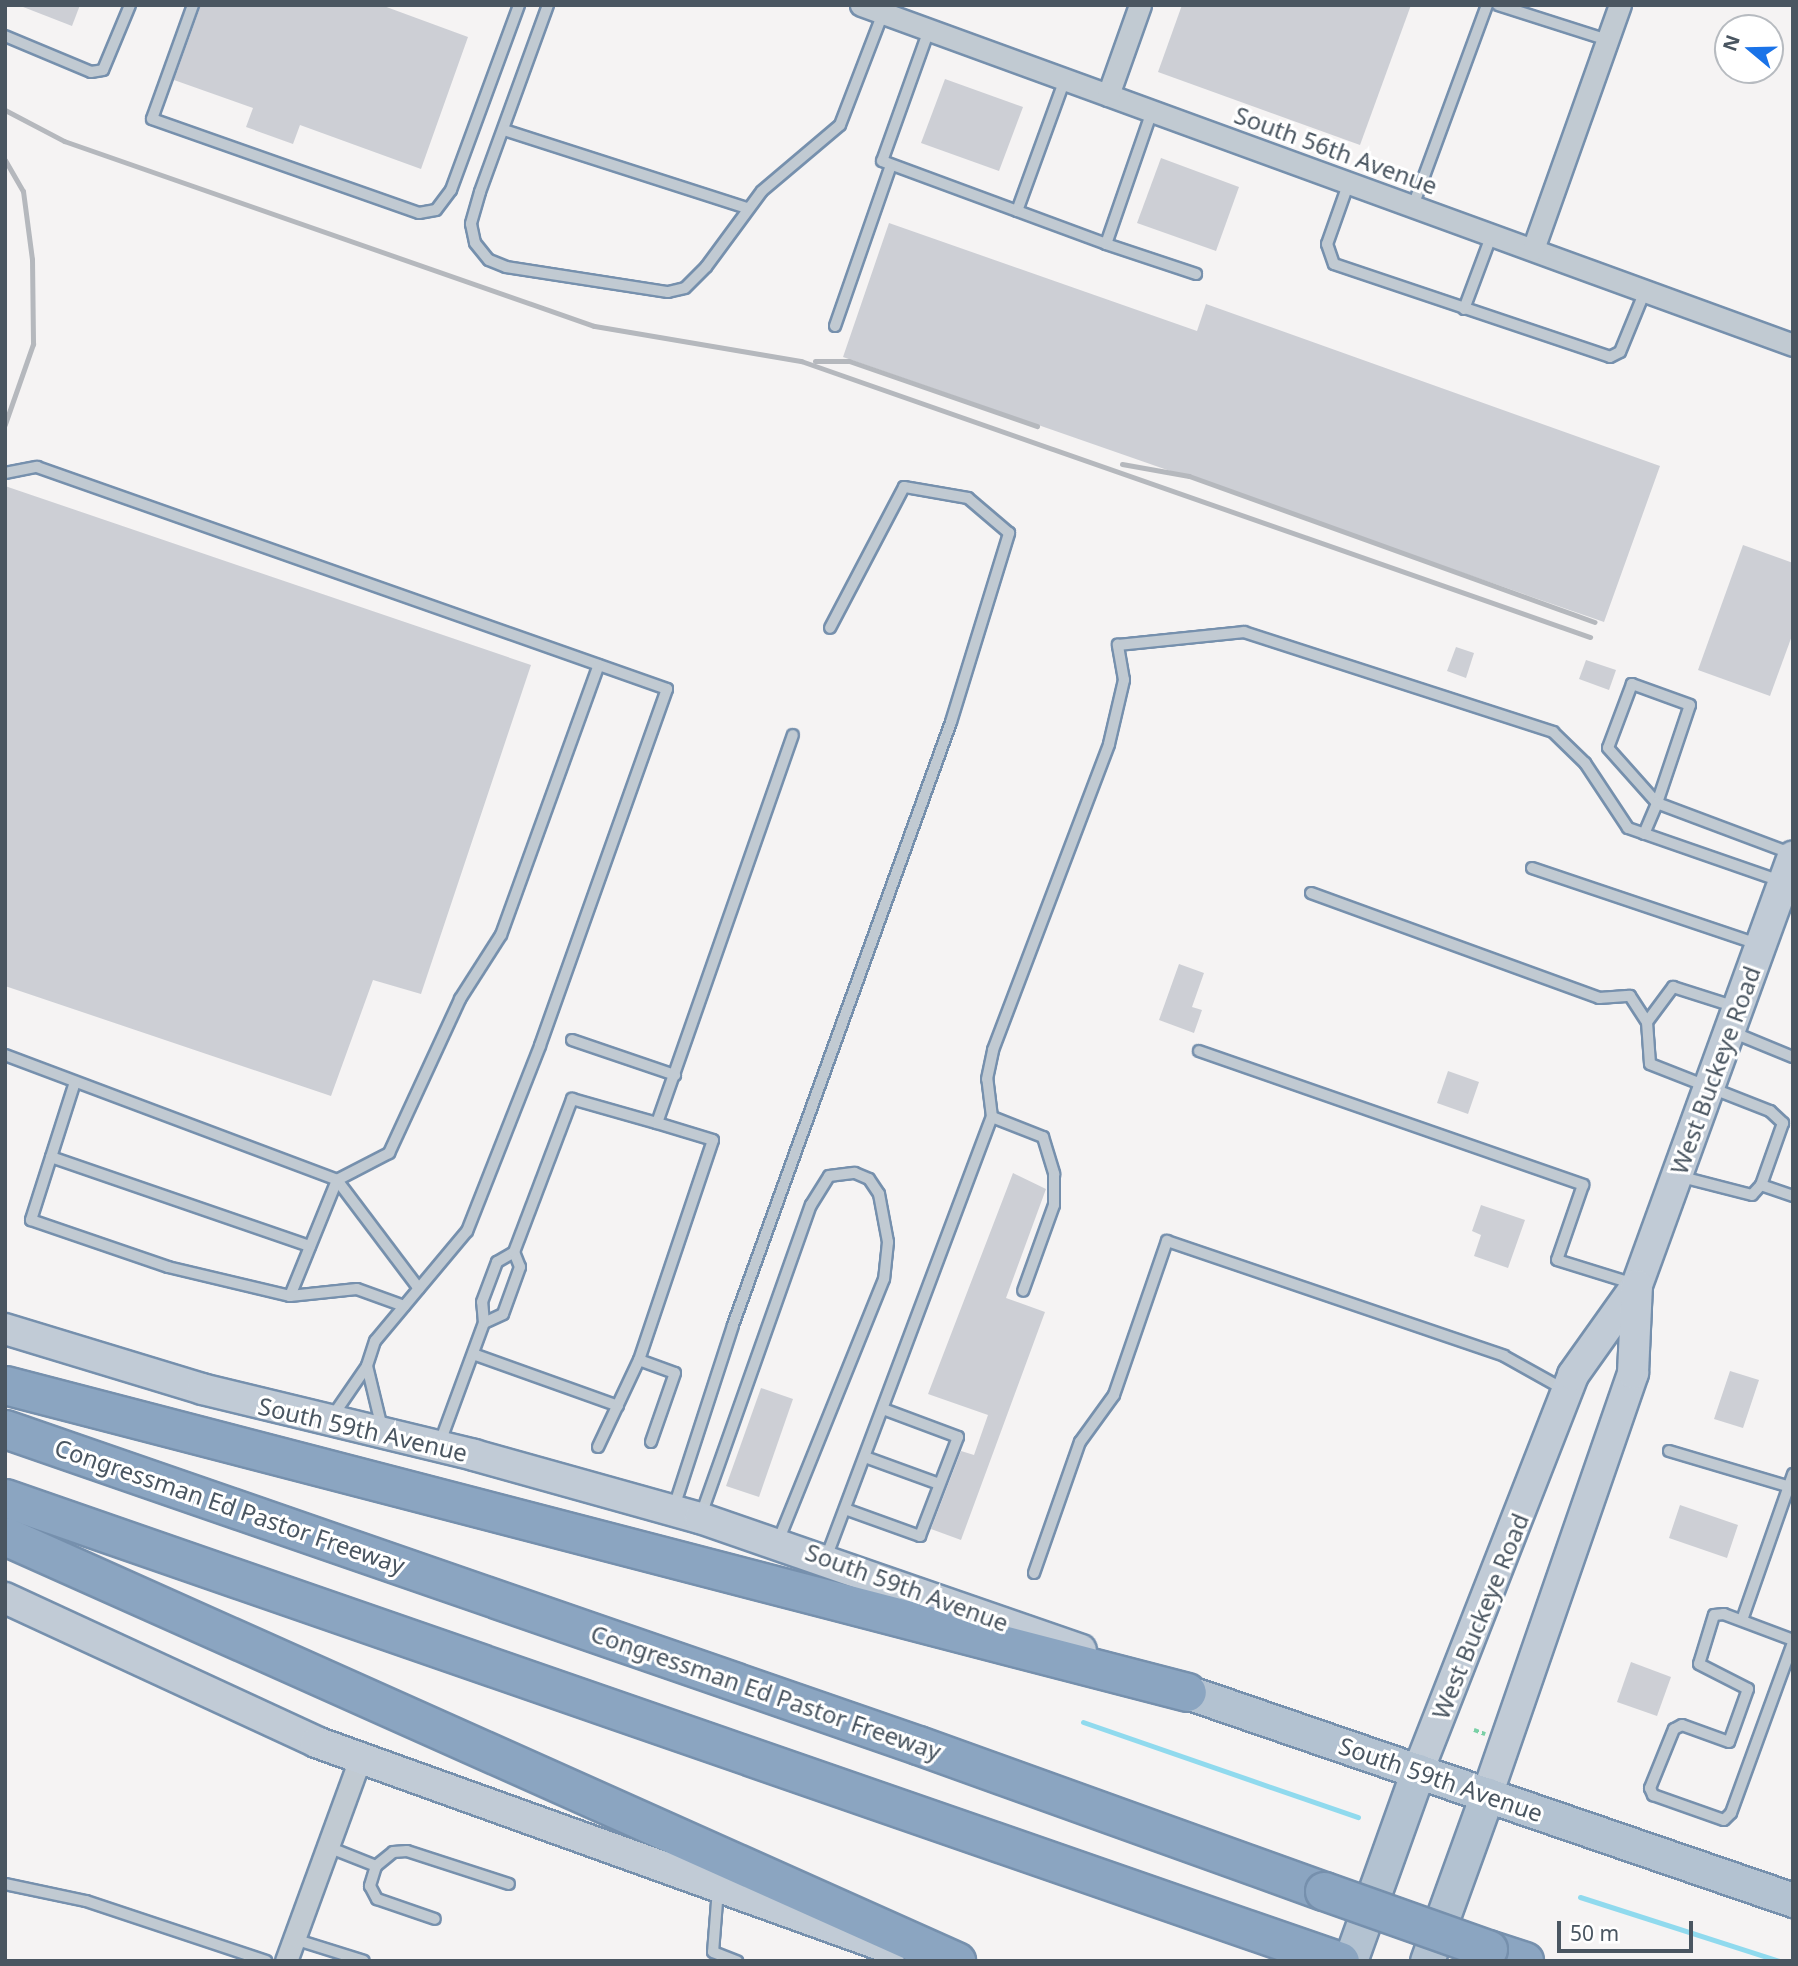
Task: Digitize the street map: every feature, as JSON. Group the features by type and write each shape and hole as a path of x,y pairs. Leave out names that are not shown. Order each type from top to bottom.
{"highway":[{"path":"5,1385 1187,1692"},
{"name":"Congressman Ed Pastor Freeway","path":"5,1429 879,1731 1524,1961"},
{"path":"5,1498 1340,1961"},
{"path":"5,1536 956,1961"}],"main road":[{"name":"West Buckeye Road","path":"1350,1961 1418,1771 1567,1391 1637,1284 1789,864"},
{"name":"West Buckeye Road","path":"1427,1961 1633,1373 1637,1284"},
{"name":"South 59th Avenue","path":"5,1329 330,1421 439,1447 687,1514 778,1542 1187,1692 1793,1900"},
{"path":"5,1598 204,1694 360,1759 718,1889 926,1961"}],"street":[{"name":"South 56th Avenue","path":"861,5 1793,345"},
{"path":"1108,95 1140,5"},
{"path":"1533,249 1620,5"},
{"path":"286,1961 360,1759"}],"lane":[{"path":"5,36 91,72 103,70 130,5"},
{"path":"193,5 152,120 419,213 436,210 451,190 519,5"},
{"path":"548,5 471,224 475,243 489,260 506,267 668,292 685,288 706,267 747,208 840,125 883,13"},
{"path":"1413,206 1487,5"},
{"path":"1498,5 1608,40"},
{"path":"929,30 882,161 1106,244 1196,274"},
{"path":"1017,211 1065,79"},
{"path":"1106,244 1152,111"},
{"path":"504,130 747,208"},
{"path":"835,326 891,165"},
{"path":"1349,182 1327,244 1334,264 1610,357 1620,352 1645,291"},
{"path":"1464,309 1492,234"},
{"path":"5,473 37,467 667,689 540,1046 467,1231 375,1341 367,1366 330,1421"},
{"path":"687,1514 733,1325 951,722 1009,533 968,498 904,487 830,628"},
{"path":"826,1558 992,1117 987,1079 993,1050 1110,744 1124,680 1118,645 1244,632 1553,732 1586,764 1628,828 1644,834 1789,864"},
{"path":"290,1296 337,1180 389,1153 460,999 501,934 599,665"},
{"path":"1644,834 1657,803 1690,705 1632,684 1608,748 1657,803 1789,864"},
{"path":"657,1123 793,735"},
{"path":"1532,868 1760,945"},
{"path":"1311,893 1599,998 1630,996 1647,1022 1650,1064 1770,1111 1788,1124 1761,1185 1744,1195 1676,1175"},
{"path":"1647,1022 1673,987 1733,1019 1793,1057"},
{"path":"572,1040 676,1075"},
{"path":"1199,1051 1583,1185 1557,1260 1637,1284"},
{"path":"5,1055 337,1180 419,1289"},
{"path":"75,1082 30,1220 168,1267 290,1296 357,1289 404,1306"},
{"path":"439,1447 484,1323 482,1302 497,1262 513,1252 572,1099 713,1140 639,1360 598,1447"},
{"path":"992,1117 1043,1137 1054,1174 1054,1205 1023,1291"},
{"path":"51,1157 310,1246"},
{"path":"687,1514 811,1205 830,1176 855,1173 869,1179 879,1194 888,1242 884,1279 778,1542"},
{"path":"1761,1185 1793,1196"},
{"path":"1034,1573 1080,1442 1114,1395 1167,1241 1504,1356 1567,1391"},
{"path":"484,1323 503,1314 520,1267 513,1252"},
{"path":"473,1353 618,1406"},
{"path":"639,1360 675,1373 650,1442"},
{"path":"367,1366 384,1434"},
{"path":"845,1509 920,1536 958,1437 883,1409"},
{"path":"1669,1451 1787,1486"},
{"path":"865,1457 939,1484"},
{"path":"1742,1620 1793,1474"},
{"path":"1714,1615 1742,1620 1793,1641 1731,1813 1724,1820 1653,1795 1650,1788 1674,1729 1682,1726 1729,1742 1748,1689 1699,1664 1714,1615"},
{"path":"328,1847 376,1866"},
{"path":"435,1919 377,1899 370,1886 376,1866 393,1852 407,1851 509,1884"},
{"path":"5,1884 86,1901 267,1961"},
{"path":"718,1889 712,1956 737,1961"},
{"path":"294,1939 364,1961"}],"building":[{"path":"18,5 80,5 72,26"},
{"path":"201,5 381,5 468,37 421,169 300,125 293,144 246,127 253,108 174,80"},
{"path":"1182,5 1411,5 1360,145 1158,72"},
{"path":"945,79 1023,107 999,171 921,143"},
{"path":"1161,158 1239,187 1216,251 1137,223"},
{"path":"889,223 1197,331 1206,304 1660,466 1604,622 843,357"},
{"path":"5,486 531,665 421,994 373,980 331,1096 5,986"},
{"path":"1743,545 1793,563 1793,633 1770,696 1698,670"},
{"path":"1456,647 1474,653 1466,678 1447,671"},
{"path":"1586,660 1616,670 1609,690 1579,679"},
{"path":"1179,964 1204,973 1192,1007 1202,1010 1194,1033 1159,1020"},
{"path":"1448,1071 1479,1082 1468,1114 1437,1103"},
{"path":"1013,1173 1046,1189 1006,1298 1045,1312 961,1540 931,1529 961,1451 974,1455 988,1415 928,1394"},
{"path":"1481,1205 1525,1220 1508,1268 1474,1256 1481,1235 1472,1231"},
{"path":"1730,1371 1759,1380 1743,1428 1714,1419"},
{"path":"761,1388 793,1399 759,1497 726,1486"},
{"path":"1680,1505 1738,1525 1727,1558 1669,1538"},
{"path":"1631,1662 1671,1677 1657,1716 1617,1702"}],"waterway":[{"path":"1083,1722 1358,1817"},
{"path":"1580,1897 1779,1961"}],"railway":[{"path":"5,110 64,141 594,326 801,361 1590,637"},
{"path":"5,160 23,191 32,259 33,344 5,424"},
{"path":"815,361 849,361 1037,426"},
{"path":"1122,464 1189,476 1595,622"}]}
